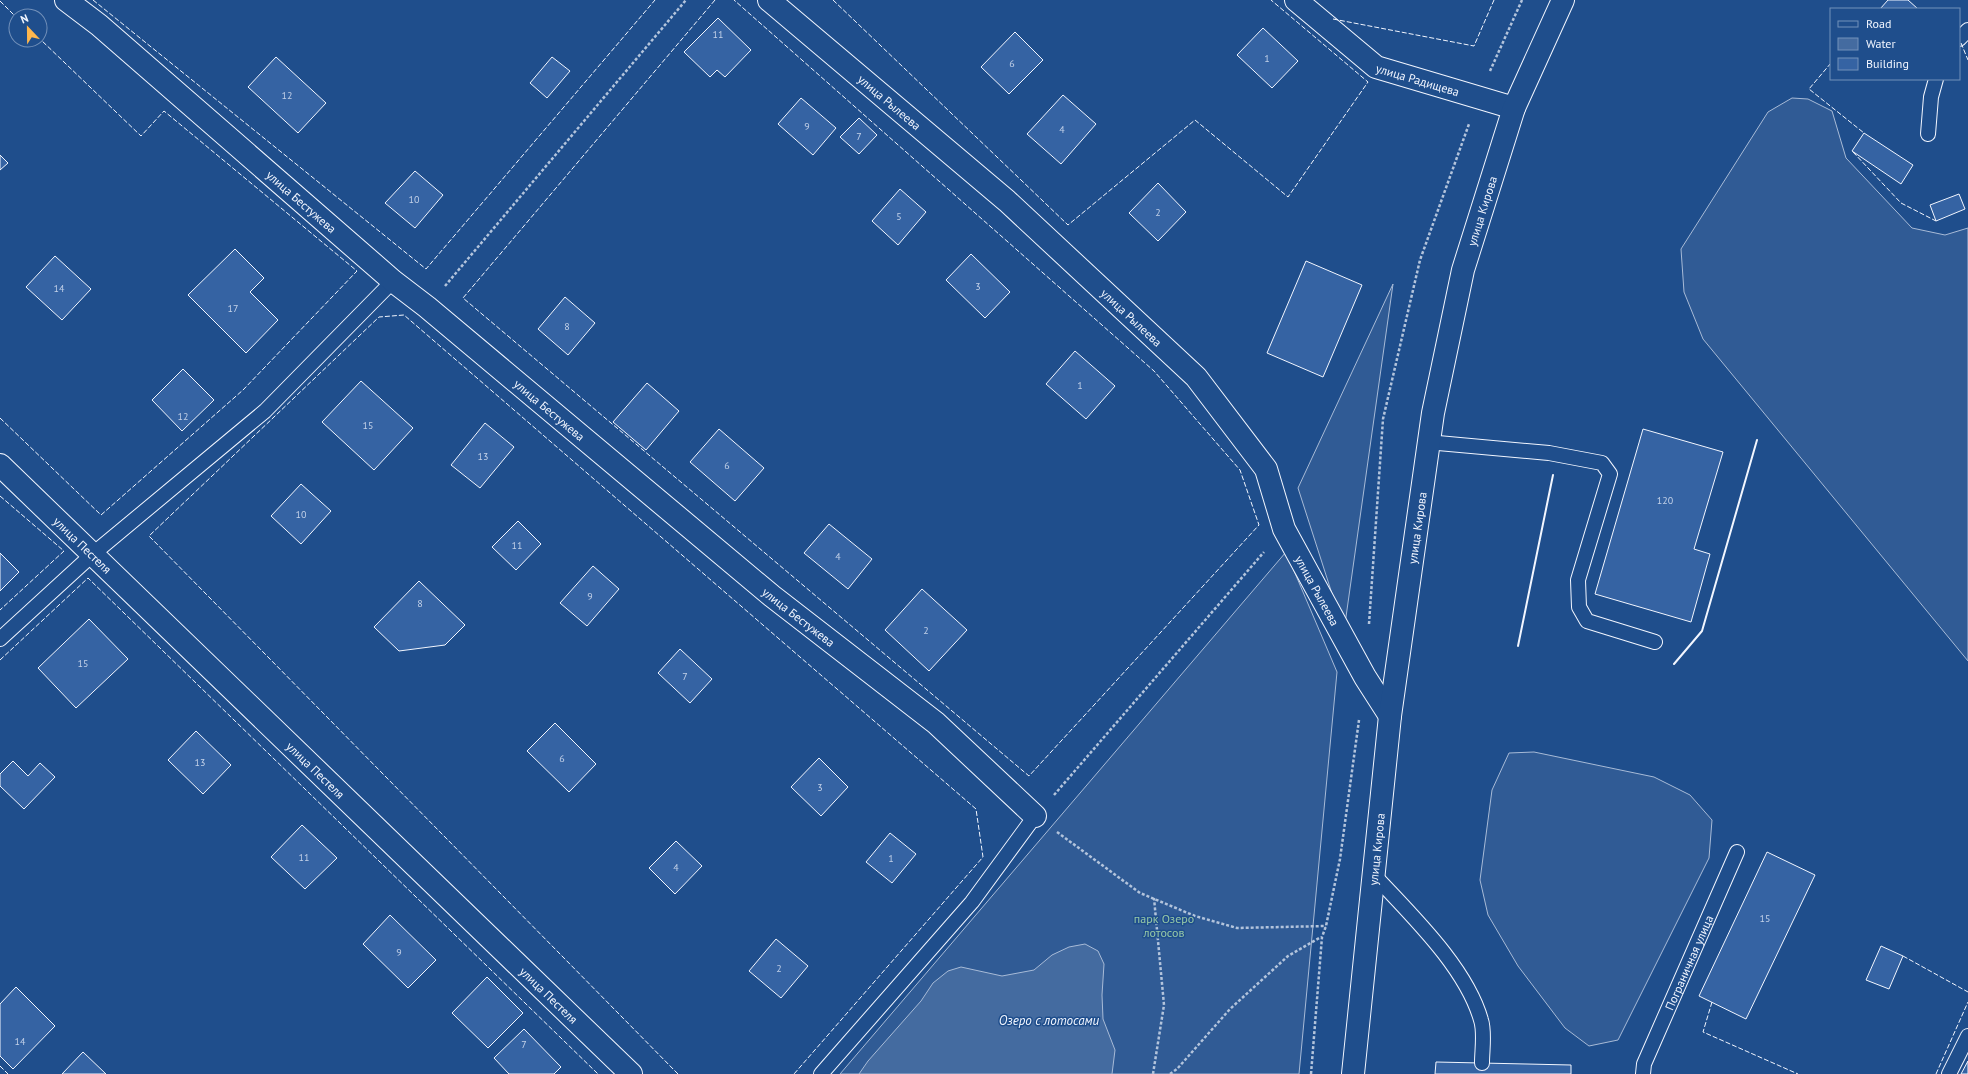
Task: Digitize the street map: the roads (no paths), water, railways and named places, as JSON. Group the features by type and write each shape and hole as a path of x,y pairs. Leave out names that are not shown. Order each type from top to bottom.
{"street":[{"name":"улица Бестужева","path":"66,0 99,24 394,281 772,596 936,723 1036,816"},
{"name":"улица Рылеева","path":"769,0 1006,201 1196,377 1266,469 1284,529 1365,677 1390,716"},
{"name":"улица Радищева","path":"1296,0 1376,67 1514,108"},
{"name":"улица Кирова","path":"1353,1074 1390,716 1427,442 1463,270 1514,108 1563,0"},
{"name":"улица Пестеля","path":"0,466 631,1074"}],"lane":[{"path":"1960,38 1968,30"},
{"path":"1928,134 1932,97 1936,80"},
{"path":"0,638 93,554 265,411 394,281"},
{"path":"1427,442 1549,453 1602,463 1610,474 1578,580 1578,607 1587,621 1655,642"},
{"path":"821,1074 972,902 1036,816"},
{"name":"Пограничная улица","path":"1643,1074 1644,1064 1737,852"},
{"path":"1374,875 1440,948 1471,994 1482,1021 1482,1063"},
{"path":"1949,1074 1968,1036"}],"water":[{"name":"Озеро с лотосами","path":"1085,944 1098,951 1104,964 1102,995 1103,1019 1115,1050 1112,1074 859,1074 868,1061 921,1001 933,983 948,971 961,967 1002,976 1034,970 1052,955 1069,947"}],"park label":[{"name":"парк Озеро лотосов","path":"1164,925"}]}
